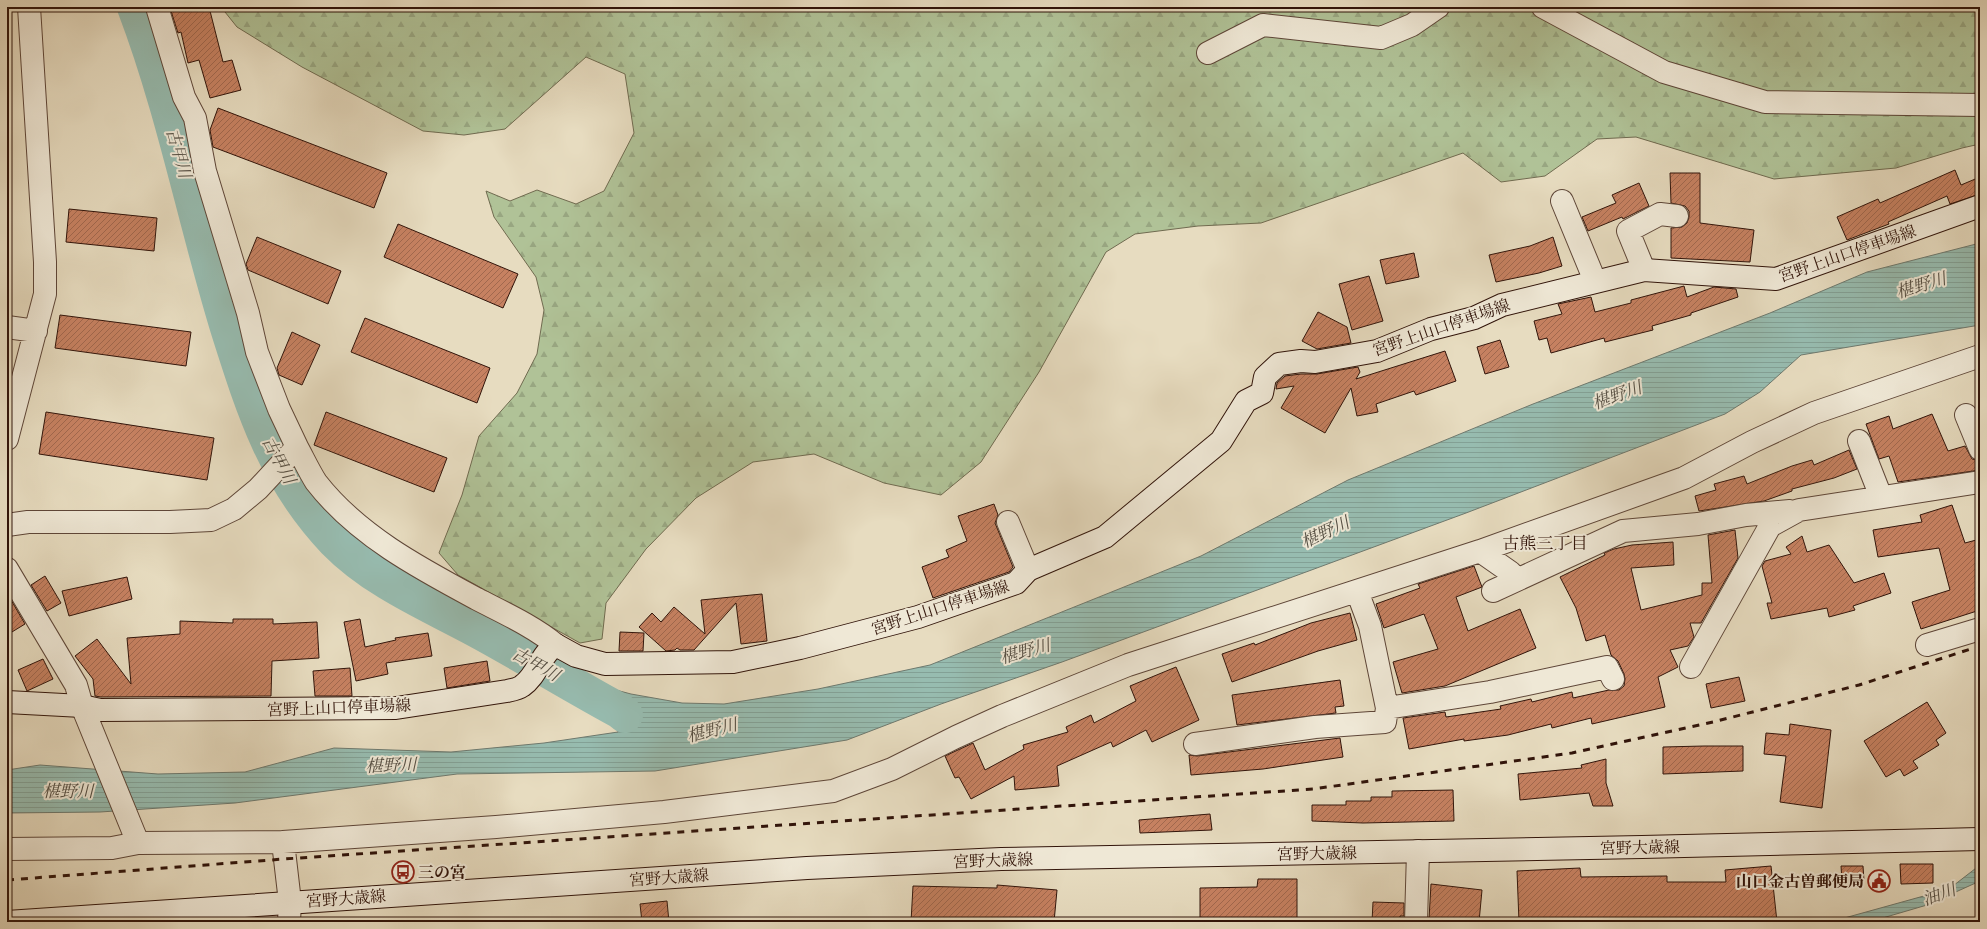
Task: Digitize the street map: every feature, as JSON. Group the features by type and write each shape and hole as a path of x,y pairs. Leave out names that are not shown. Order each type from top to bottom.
{"street":[{"path":"7,439 45,294 45,262 29,7"},
{"path":"157,7 184,96 194,118 205,171 248,313 257,352 278,410 295,450 333,501 368,532 426,572 514,618 552,647"},
{"path":"1208,54 1263,25 1381,38 1412,25 1438,7"},
{"path":"1542,7 1664,72 1765,102 1980,105"},
{"path":"1562,201 1595,281"},
{"name":"宮野上山口停車場線","path":"7,702 85,712 100,710 396,708 508,691 521,687 530,679 552,647 576,656 605,664 733,662 800,648 918,617 1016,583 1028,570 1106,537 1221,441 1246,401 1262,393 1265,377 1279,364 1301,361 1315,362 1377,351 1432,329 1474,318 1502,305 1644,270 1776,279 1980,206"},
{"path":"1644,270 1628,230 1665,209"},
{"path":"7,327 36,331"},
{"path":"7,849 112,848 136,837 283,842 496,828 664,812 833,791 892,769 995,719 1128,665 1480,551 1684,478 1752,442 1814,413 1980,356"},
{"path":"1966,414 1980,449"},
{"path":"1859,441 1882,497"},
{"path":"7,524 28,522 170,522 211,520 234,509 265,481 295,450"},
{"path":"1493,591 1623,531 1698,524 1746,515 1800,510 1980,482"},
{"path":"1691,667 1770,526 1800,510"},
{"path":"1008,522 1028,570"},
{"path":"1480,551 1510,572 1517,579"},
{"path":"7,569 76,685 85,712 136,837"},
{"path":"1195,744 1315,727 1385,722 1388,708 1370,626 1357,591"},
{"path":"1928,645 1980,629"},
{"path":"1388,708 1492,700 1608,666"},
{"name":"宮野大歳線","path":"7,922 289,912 807,868 1001,859 1980,839"},
{"path":"283,842 289,912"},
{"path":"1416,922 1418,851"}],"green space":[{"path":"221,7 1980,7 1980,144 1896,168 1774,179 1636,137 1597,139 1545,176 1501,182 1463,153 1261,223 1198,226 1135,234 1106,252 1039,372 981,462 941,495 884,483 814,454 753,462 696,498 646,549 606,603 602,639 580,643 458,575 439,553 462,495 479,436 517,393 537,354 544,310 536,277 494,217 486,191 510,201 537,190 576,204 604,191 634,133 625,74 586,57 505,129 464,135 423,131 302,67 237,27"}],"water":[{"name":"椹野川","path":"1980,243 1980,325 1801,355 1760,392 1725,414 1466,513 1062,662 941,704 847,740 655,771 457,774 235,803 100,812 7,813 7,770 40,765 158,774 245,772 334,748 451,752 544,743 618,732 618,716 586,696 575,675 601,686 631,694 682,703 724,704 818,689 930,665 1201,556 1348,480 1533,404 1770,313 1867,272"},
{"name":"油川","path":"1980,865 1980,881 1927,905 1869,922 1830,922 1949,889"}],"building":[{"path":"184,7 209,7 223,62 232,60 241,90 210,98 199,60 188,63 181,32 178,33 171,11"},
{"path":"218,108 387,173 374,208 213,147 210,130"},
{"path":"1955,170 1961,185 1980,177 1980,194 1950,204 1947,196 1888,222 1889,224 1847,240 1837,217 1878,199 1880,203"},
{"path":"1670,173 1700,173 1700,223 1754,230 1750,262 1671,258 1671,228 1682,227 1687,223 1689,211 1685,206 1671,203"},
{"path":"1639,183 1649,206 1623,219 1622,217 1588,231 1582,217 1616,203 1612,195"},
{"path":"69,209 157,218 154,251 66,242"},
{"path":"398,224 518,274 503,308 384,257"},
{"path":"257,237 341,271 328,304 248,270 246,264"},
{"path":"1553,237 1562,266 1539,273 1496,282 1489,255 1530,246"},
{"path":"1414,253 1419,277 1386,284 1380,260"},
{"path":"1369,276 1383,321 1352,330 1339,284"},
{"path":"1684,286 1687,297 1714,287 1736,289 1738,297 1691,313 1691,315 1652,326 1653,330 1605,342 1604,338 1551,353 1547,338 1539,340 1534,321 1562,314 1558,304 1591,297 1595,312 1631,303 1631,300"},
{"path":"1318,312 1347,327 1351,343 1317,349 1302,341"},
{"path":"60,315 191,332 186,366 55,348"},
{"path":"365,318 490,368 477,403 351,352"},
{"path":"292,332 320,345 302,385 279,375 277,368"},
{"path":"1500,340 1509,367 1485,374 1477,347"},
{"path":"1445,351 1456,381 1416,395 1414,391 1376,404 1378,412 1357,416 1351,388 1325,433 1281,408 1294,386 1276,389 1277,383 1285,376 1317,374 1358,367 1360,372 1356,379"},
{"path":"46,412 214,438 207,480 39,454"},
{"path":"326,412 447,458 434,492 314,445"},
{"path":"1932,414 1948,451 1965,446 1972,459 1980,461 1980,470 1898,482 1889,456 1879,459 1866,424 1889,416 1893,429"},
{"path":"1849,450 1857,469 1834,478 1792,489 1792,491 1764,501 1699,511 1695,496 1716,490 1714,484 1744,476 1747,484 1792,466 1812,460 1814,465"},
{"path":"994,504 998,515 995,523 1013,567 1009,572 933,598 922,567 949,557 946,550 967,541 958,516"},
{"path":"1952,505 1965,543 1980,539 1980,610 1921,629 1912,602 1950,590 1939,548 1878,557 1873,530 1922,522 1920,515"},
{"path":"1735,530 1738,558 1701,623 1690,623 1694,637 1688,646 1670,650 1678,667 1658,677 1665,707 1592,724 1591,718 1552,728 1551,724 1508,735 1464,741 1464,739 1409,749 1403,718 1445,712 1446,717 1501,709 1500,706 1531,699 1532,702 1572,692 1573,698 1609,690 1619,690 1624,686 1624,674 1618,661 1611,655 1605,635 1586,641 1576,608 1560,577 1614,549 1632,545 1673,542 1674,565 1631,568 1641,610 1702,595 1702,583 1712,583 1708,535"},
{"path":"1802,536 1807,552 1829,545 1854,583 1884,573 1891,593 1853,606 1855,610 1829,617 1827,608 1771,619 1767,603 1772,603 1762,566 1765,561 1791,554 1786,547"},
{"path":"1474,566 1482,587 1456,597 1468,631 1520,609 1536,648 1445,686 1402,693 1393,662 1438,649 1424,614 1384,628 1376,604 1420,588 1418,584"},
{"path":"45,576 61,603 47,611 31,585"},
{"path":"127,577 132,599 69,616 62,591"},
{"path":"7,593 25,624 7,635"},
{"path":"762,594 767,641 741,644 736,603 694,650 680,650 677,648 675,650 666,651 639,627 652,613 661,622 674,607 705,634 701,600"},
{"path":"1350,613 1357,640 1318,651 1232,682 1222,654 1254,643 1255,645 1311,623"},
{"path":"233,619 273,619 273,624 317,622 319,658 272,661 271,696 101,697 95,696 93,679 75,656 97,639 131,684 127,638 180,634 180,621 233,623"},
{"path":"360,619 365,647 396,640 395,638 428,633 432,656 386,663 388,674 356,681 344,622"},
{"path":"620,632 644,633 643,651 619,651"},
{"path":"43,659 53,679 27,691 18,670"},
{"path":"487,661 490,681 447,688 444,668"},
{"path":"1176,667 1199,720 1152,742 1146,730 1113,747 1111,742 1057,766 1059,786 1015,790 1014,776 971,799 959,777 955,778 945,756 973,743 985,770 1024,749 1023,745 1068,732 1066,727 1091,715 1094,723 1136,701 1130,686"},
{"path":"350,668 352,696 315,696 313,671"},
{"path":"1739,677 1745,701 1711,708 1706,684"},
{"path":"1340,680 1344,706 1335,707 1336,713 1237,725 1232,695"},
{"path":"1927,702 1946,733 1936,740 1939,745 1913,761 1918,768 1904,776 1900,769 1886,777 1864,741"},
{"path":"1790,724 1831,730 1822,808 1780,802 1786,756 1764,754 1766,733 1789,735"},
{"path":"1340,738 1343,757 1263,769 1191,775 1189,755 1197,756"},
{"path":"1743,746 1743,771 1663,774 1663,747"},
{"path":"1606,759 1606,783 1613,806 1593,806 1589,793 1520,800 1518,774 1582,768 1581,765"},
{"path":"1453,790 1454,821 1363,823 1312,821 1312,805 1346,805 1346,801 1371,801 1371,797 1392,797 1392,791"},
{"path":"1210,814 1212,830 1140,833 1139,820"},
{"path":"1900,864 1933,864 1933,883 1901,884"},
{"path":"1771,866 1777,922 1519,922 1517,871 1580,868 1581,877 1667,876 1667,882 1726,882 1725,870"},
{"path":"1841,866 1863,866 1864,881 1842,881"},
{"path":"1258,879 1297,879 1297,922 1200,922 1200,888 1257,887"},
{"path":"1431,884 1482,890 1479,922 1429,919"},
{"path":"997,885 1057,890 1054,922 911,922 913,886 997,888"},
{"path":"667,901 669,922 642,922 640,904"},
{"path":"1373,902 1404,903 1404,916 1400,916 1400,922 1372,922"}],"waterway":[{"name":"古甲川","path":"135,7 174,127 217,291 238,360 269,442 297,493 335,541 350,555 384,580 495,640 625,715"}],"railway":[{"path":"7,880 284,859 1313,789 1572,753 1713,722 1859,685 1980,646"}],"place":[{"name":"三の宮","path":"403,872"},
{"name":"山口金古曽郵便局","path":"1879,881"}],"district":[{"name":"古熊三丁目","path":"1545,543"}]}
